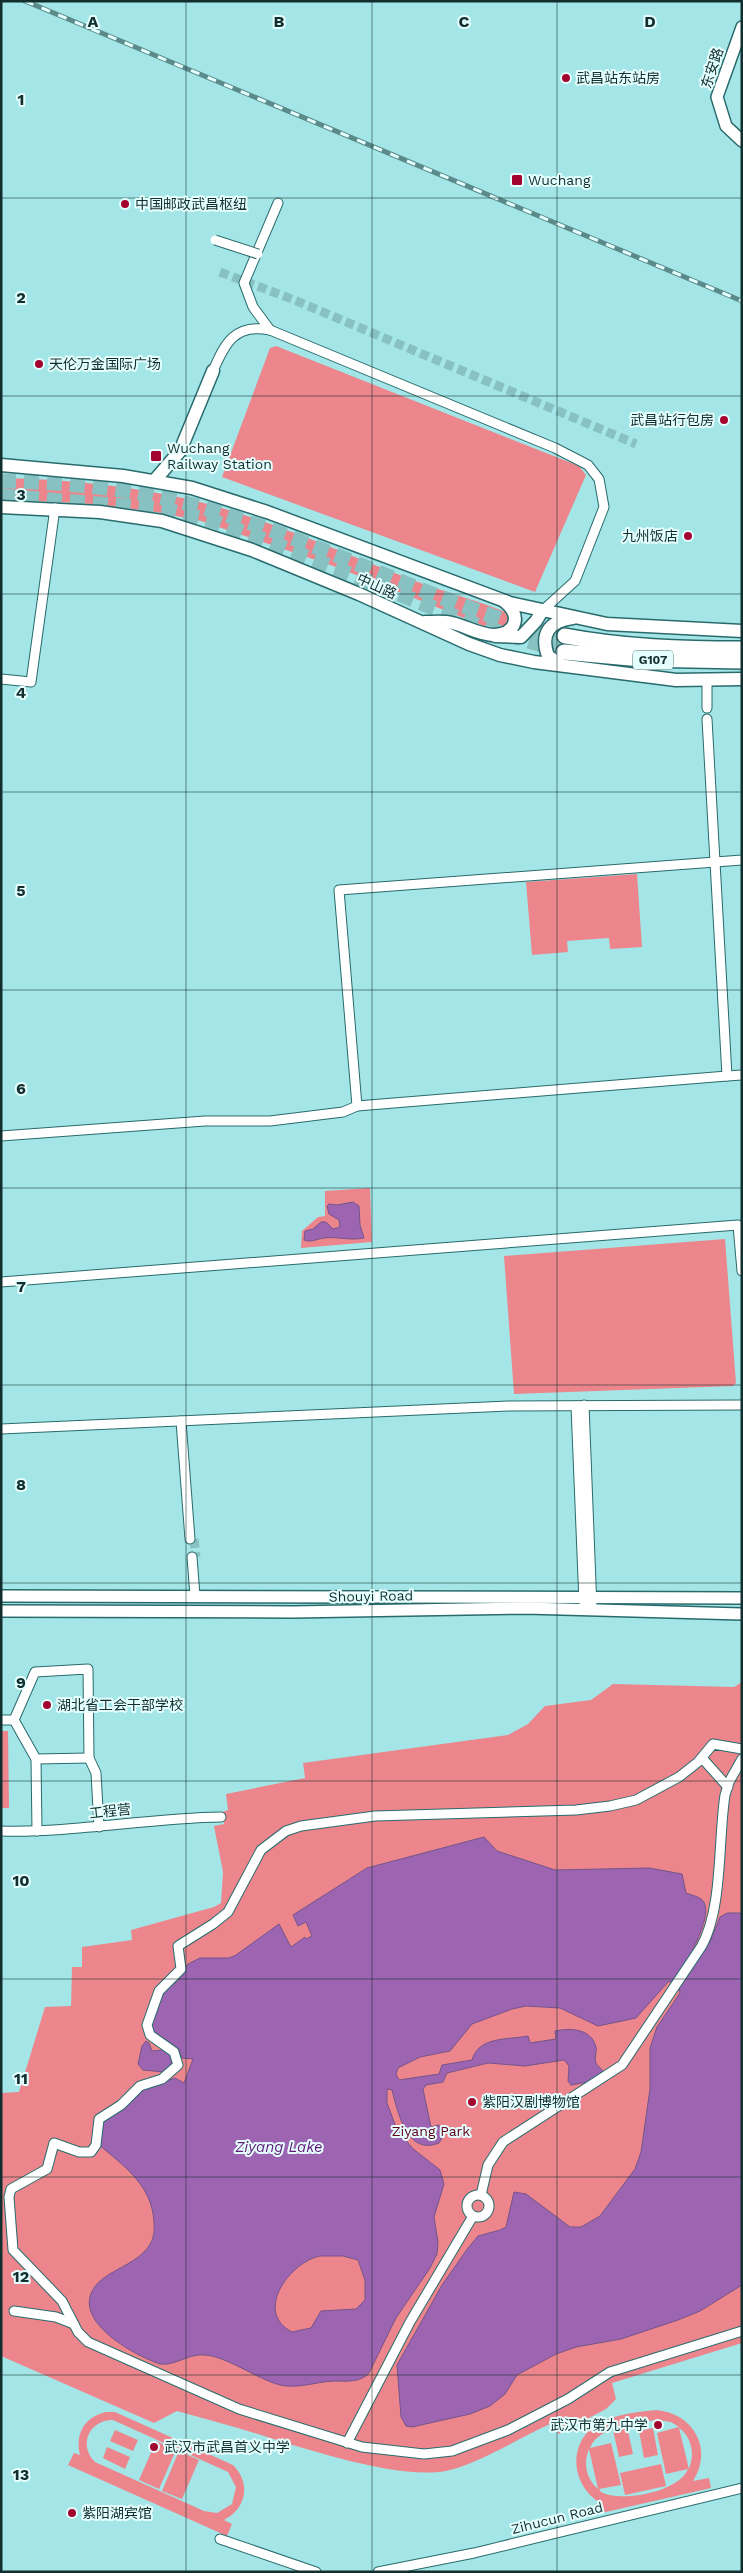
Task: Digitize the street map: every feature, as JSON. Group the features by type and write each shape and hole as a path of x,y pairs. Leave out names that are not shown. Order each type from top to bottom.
{"highway":[{"name":"G107","path":"565,651 604,644 742,650"},
{"name":"G107","path":"565,651 641,660 742,661"}],"main road":[{"name":"东安路","path":"742,27 717,97 726,126 742,141"},
{"path":"155,480 180,451 213,371"},
{"path":"1,465 70,470 155,480 192,488 267,512 503,601 542,611 607,624 742,631"},
{"name":"中山路","path":"1,507 55,508 162,521 252,550 359,594 469,644 500,655 565,651 676,680 742,679"},
{"path":"485,634 504,632 511,629 516,622 515,614 503,601"},
{"path":"420,622 452,622 485,634 507,638 521,637 536,621 542,611"},
{"path":"565,651 548,656 544,638 549,629 557,623 578,618"},
{"name":"Shouyi Road","path":"1,1596 587,1596 742,1598"},
{"name":"Shouyi Road","path":"1,1611 293,1612 588,1609 742,1614"}],"street":[{"path":"270,330 253,307 244,283 258,254 278,203"},
{"path":"215,240 258,254"},
{"path":"213,371 229,341 239,332 250,328 270,330 555,448 588,465 599,479 604,507 575,580 542,611"},
{"path":"1,679 31,682 55,508"},
{"path":"706,679 707,708"},
{"path":"707,720 727,1076"},
{"path":"357,1106 339,890 742,860"},
{"path":"1,1136 206,1121 270,1121 343,1112 357,1106 742,1075"},
{"path":"1,1282 738,1225 742,1271"},
{"path":"1,1429 508,1406 742,1405"},
{"path":"580,1406 588,1609"},
{"path":"183,1421 192,1539"},
{"path":"194,1557 197,1596"},
{"path":"14,1720 35,1672 88,1669 89,1758 96,1773 99,1827"},
{"path":"1,1720 14,1720"},
{"path":"14,1720 36,1759 37,1832"},
{"path":"742,1749 713,1744 686,1773 636,1800 610,1806 576,1810 375,1816 293,1828 268,1843 254,1859 228,1912 178,1946 180,1971 159,1991 147,2025 150,2035 169,2047 177,2056 178,2065 175,2070 162,2079 140,2086 121,2104 99,2119 96,2145 91,2152 79,2152 54,2143 47,2169 10,2190 13,2250 62,2301 81,2336 88,2342 239,2409 347,2443 376,2450 424,2454 452,2451 486,2440 548,2410 610,2372 742,2331"},
{"path":"36,1759 89,1758"},
{"path":"702,1758 728,1786"},
{"path":"481,2195 488,2165 500,2146 622,2065 637,2046 692,1960 710,1927 728,1786 742,1759"},
{"name":"工程营","path":"1,1831 37,1832 175,1818 221,1817"},
{"path":"473,2195 481,2195 488,2200 488,2211 482,2217 473,2216 467,2211 468,2201 473,2195"},
{"path":"347,2443 414,2314 473,2216"},
{"path":"14,2311 56,2317 74,2324"},
{"name":"Zihucun Road","path":"378,2572 474,2553 742,2488"},
{"path":"220,2539 316,2572"}],"green space":[{"path":"276,346 579,466 586,475 535,592 222,477 270,348"},
{"path":"1,478 105,485 157,493 208,504 285,529 422,584 498,609 510,614 511,617 504,629 484,626 336,567 201,521 156,512 93,504 1,499"},
{"path":"637,874 642,947 610,949 609,938 567,941 568,952 532,955 526,882"},
{"path":"370,1188 372,1242 301,1248 302,1231 318,1217 325,1216 325,1191"},
{"path":"725,1239 736,1383 733,1386 514,1394 504,1256"},
{"name":"Ziyang Park","path":"742,1682 742,2343 612,2383 616,2399 606,2409 559,2434 550,2424 475,2461 450,2470 431,2473 408,2472 356,2462 177,2411 154,2423 1,2356 1,2093 19,2092 45,2007 71,2006 72,1967 82,1967 82,1947 132,1940 131,1930 214,1907 221,1903 223,1872 214,1826 224,1824 222,1812 228,1810 226,1794 305,1778 303,1763 508,1735 528,1724 545,1706 591,1700 613,1684 734,1687"},
{"path":"1,1731 8,1731 9,1808 1,1808"},
{"path":"656,2410 669,2413 690,2425 700,2445 701,2457 699,2469 693,2481 709,2478 711,2488 597,2514 595,2504 600,2503 591,2496 579,2477 577,2456 579,2445 593,2427 600,2423 623,2415","holes":["657,2420 671,2422 679,2427 657,2433 666,2474 688,2469 682,2477 662,2489 635,2496 610,2495 601,2492 599,2489 621,2485 611,2443 590,2448 601,2435 609,2430 629,2424","679,2428 687,2436 691,2447 692,2458 689,2469","589,2449 598,2489 588,2476 587,2454"]},
{"path":"115,2412 233,2465 239,2472 242,2480 244,2495 238,2509 224,2520 232,2524 227,2536 68,2465 74,2453 80,2455 80,2433 87,2422 98,2414","holes":["113,2420 228,2472 236,2487 232,2504 217,2513 204,2511 95,2462 87,2448 87,2441 92,2429 98,2424"]},
{"path":"627,2427 633,2454 619,2457 613,2430"},
{"path":"653,2428 658,2455 644,2458 639,2431"},
{"path":"115,2430 138,2440 133,2451 110,2441"},
{"path":"156,2441 176,2450 159,2489 139,2480"},
{"path":"107,2447 130,2457 125,2469 103,2458"},
{"path":"179,2451 199,2460 182,2499 162,2491"},
{"path":"661,2464 666,2486 625,2495 620,2473"}],"water":[{"path":"353,1202 359,1206 360,1225 364,1238 304,1240 305,1231 313,1229 321,1222 326,1222 333,1229 340,1227 339,1220 329,1214 327,1206 329,1204 337,1205"},
{"name":"Ziyang Lake","path":"484,1837 497,1851 555,1870 649,1868 682,1874 686,1893 696,1896 705,1904 705,1919 689,1958 695,1962 710,1942 720,1917 727,1913 742,1913 742,2285 700,2311 678,2320 621,2339 576,2347 556,2354 517,2375 505,2394 490,2406 470,2414 412,2427 406,2426 401,2417 397,2365 442,2285 468,2248 478,2236 506,2227 514,2192 526,2194 570,2227 581,2227 600,2216 635,2169 641,2152 650,2089 650,2048 657,2027 680,1993 679,1986 673,1981 668,1982 636,2018 598,2026 560,2008 526,2006 512,2009 472,2024 450,2051 420,2057 398,2068 396,2074 399,2080 439,2074 442,2065 472,2060 481,2047 495,2040 528,2036 530,2043 556,2039 555,2031 573,2030 590,2036 596,2047 596,2063 603,2072 588,2082 571,2085 568,2081 569,2066 564,2060 525,2066 488,2063 447,2073 443,2082 426,2085 423,2089 431,2127 439,2125 442,2138 439,2143 428,2145 419,2143 406,2130 397,2110 392,2090 387,2089 387,2103 396,2127 412,2148 440,2170 444,2184 434,2217 438,2242 437,2254 430,2268 396,2318 369,2373 365,2376 352,2381 333,2381 300,2386 280,2385 213,2356 199,2355 172,2363 160,2364 134,2352 106,2333 96,2321 90,2308 90,2295 99,2282 147,2249 154,2234 154,2226 152,2209 142,2187 127,2169 98,2144 99,2125 143,2089 175,2078 184,2083 193,2059 182,2058 179,2049 152,2030 151,2015 161,1992 178,1981 188,1964 200,1958 229,1958 236,1955 279,1924 291,1947 305,1937 306,1939 312,1936 306,1922 298,1926 293,1915 367,1868","holes":["320,2256 343,2256 358,2260 365,2280 365,2300 356,2309 321,2311 311,2328 292,2332 281,2323 276,2313 276,2301 280,2289 288,2277 309,2260"]},
{"path":"146,2041 149,2043 152,2051 164,2050 170,2054 172,2065 164,2072 143,2070 138,2064 142,2046"}],"tunnel":[{"path":"220,272 292,299 636,444"},
{"path":"1,481 83,485 191,504 290,537 470,608 514,623 565,636"},
{"path":"1,496 162,509 213,521 471,623 564,652"},
{"path":"194,1539 196,1557"}],"railway":[{"path":"25,1 742,301"}],"place":[{"name":"武昌站东站房","path":"566,78"},
{"name":"Wuchang","path":"517,180"},
{"name":"中国邮政武昌枢纽","path":"125,204"},
{"name":"天伦万金国际广场","path":"39,364"},
{"name":"武昌站行包房","path":"724,420"},
{"name":"Wuchang Railway Station","path":"156,456"},
{"name":"九州饭店","path":"688,536"},
{"name":"湖北省工会干部学校","path":"47,1705"},
{"name":"紫阳汉剧博物馆","path":"472,2102"},
{"name":"武汉市第九中学","path":"658,2425"},
{"name":"武汉市武昌首义中学","path":"154,2447"},
{"name":"紫阳湖宾馆","path":"72,2513"}]}
